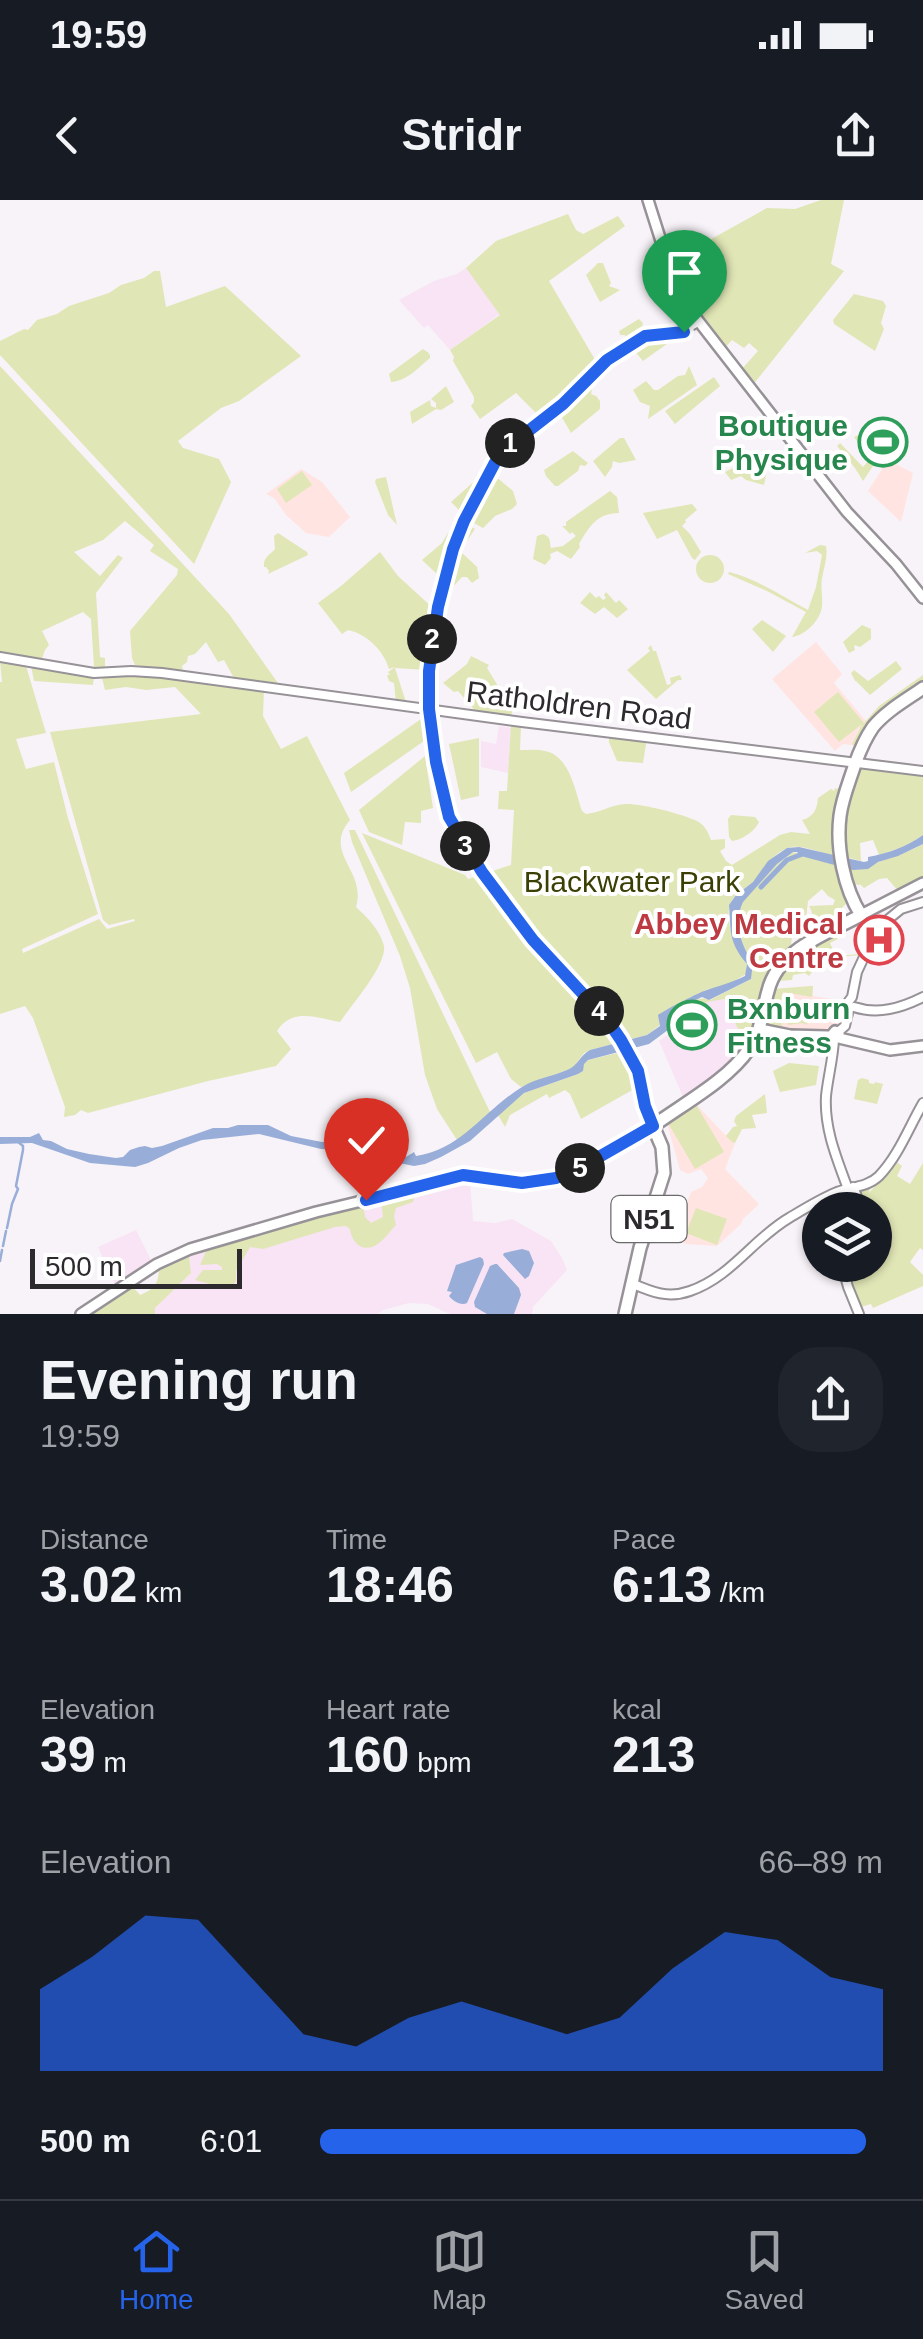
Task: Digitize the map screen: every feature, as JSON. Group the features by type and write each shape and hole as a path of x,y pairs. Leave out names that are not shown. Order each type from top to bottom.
{"main road":[{"path":"648,200 676,285 698,322 847,512 923,598"},
{"path":"858,911 844,873 840,812 855,764 872,729 923,688"},
{"path":"81,1314 157,1264 190,1249 456,1176 522,1183 556,1178 585,1165 653,1126 734,1067 760,1029 768,991 782,963 858,911 923,883"},
{"path":"760,1029 836,1036 890,1050 923,1046"},
{"name":"N51","path":"625,1314 664,1173 662,1147 653,1126"}],"street":[{"path":"653,1126 638,1071 621,1040 533,940 464,845 445,806 429,709 430,652 448,568 464,521 500,453 563,404 607,360 645,336 678,334 698,322"},
{"name":"Ratholdren Road","path":"0,657 94,672 144,671 923,771"},
{"path":"853,1192 834,1151 826,1119 836,1036 846,1026 857,972 881,926 895,912 923,902"},
{"path":"858,911 881,926"},
{"path":"851,1006 886,1010 923,997"},
{"path":"631,1283 649,1292 677,1294 718,1277 786,1219 833,1194 871,1182 898,1149 923,1103"},
{"path":"847,1282 859,1314"}],"shaded area":[{"path":"466,268 500,314 450,350 399,300"},
{"path":"888,460 913,473 901,522 868,491"},
{"path":"301,469 322,482 350,517 329,537 306,533 266,494"},
{"path":"816,642 842,674 834,683 866,721 852,745 843,744 835,751 772,679"},
{"path":"499,726 511,728 508,773 481,767 481,741 496,744"},
{"path":"813,986 813,996 845,1001 844,1022 828,1032 783,1030 773,993"},
{"path":"721,998 727,1002 748,1043 728,1067 684,1099 659,1041 676,1029 674,1022 690,1007 693,1010"},
{"path":"692,1100 735,1143 725,1169 759,1204 717,1246 686,1244 670,1230 680,1202 687,1203 691,1192 702,1187 708,1178 701,1169 688,1174 680,1170 667,1123"},
{"path":"453,1181 470,1181 473,1221 495,1223 512,1219 551,1241 562,1258 567,1270 533,1307 532,1314 450,1314 428,1304 409,1303 378,1314 155,1314 155,1308 191,1273 189,1256 289,1224"},
{"path":"136,1230 152,1262 116,1286 98,1247"}],"green space":[{"path":"821,200 844,200 831,264 844,271 752,386 740,371 758,351 749,343 744,348 732,340 724,349 682,290 670,262 767,208 795,209"},
{"path":"568,214 576,230 583,234 618,216 625,226 549,281 597,363 570,393 540,417 516,393 480,419 471,406 474,397 450,350 500,315 466,268 496,241"},
{"path":"603,263 609,286 620,290 600,302 586,275"},
{"path":"160,271 166,307 225,286 301,356 178,441 183,448 219,459 231,482 194,564 0,355 0,341 28,330 37,320"},
{"path":"854,294 883,301 886,306 881,323 884,329 875,351 834,324 833,320"},
{"path":"691,317 694,321 679,330 642,334 598,360 625,341 625,335 619,331 639,319 642,328 655,330"},
{"path":"677,336 676,342 671,341 643,361 632,348 650,339"},
{"path":"423,349 430,358 407,377 391,382 389,374"},
{"path":"0,366 229,614 280,686 235,680 224,660 218,662 206,642 188,656 182,666 184,674 135,665 130,631 178,569 150,551 154,545 125,521 103,540 74,552 100,576 118,555 123,558 96,593 100,657 105,658 105,669 57,665 94,667 91,619 83,612 42,631 49,645 40,664 0,656"},
{"path":"689,366 697,385 648,419 650,406 640,402 633,390 646,381 658,390 685,375"},
{"path":"714,377 720,386 675,424 665,411"},
{"path":"589,385 591,394 600,401 600,409 571,433 560,414"},
{"path":"446,386 454,402 412,424 410,412 430,400 436,408 431,399"},
{"path":"859,435 881,454 863,481 837,446 840,443 863,467 870,459 854,437"},
{"path":"624,438 636,460 613,461 605,477 593,461"},
{"path":"573,451 588,463 555,486 544,470"},
{"path":"756,456 767,471 764,485 741,476 731,480 725,472"},
{"path":"302,471 312,485 286,503 277,489"},
{"path":"495,476 513,491 517,504 483,528 470,521"},
{"path":"386,477 397,525 388,515 375,482"},
{"path":"478,478 482,480 459,523 442,577 439,576 422,560 452,532 461,512 451,502"},
{"path":"610,491 617,497 619,513 594,522 571,559 557,551 550,554 545,565 533,559 537,536 548,537 551,548 563,546 576,536 562,526"},
{"path":"692,504 697,510 682,526 701,552 695,560 677,530 657,539 643,513"},
{"path":"468,525 475,529 460,551 477,567 479,578 472,583 462,577 449,591 447,590"},
{"path":"278,533 308,555 268,574 265,561 275,549 274,536"},
{"path":"826,546 821,611 810,628 797,636 792,637 806,612 728,574 750,579 808,610 822,555 817,551 805,553"},
{"path":"380,552 398,576 434,609 426,670 395,668 406,702 396,702 394,683 387,675 395,667 389,669 379,650 362,635 348,630 342,634 318,603"},
{"path":"710,555 720,559 724,569 720,579 710,583 700,579 696,569 700,559"},
{"path":"590,592 603,600 606,592 628,609 617,618 604,607 595,614 580,603"},
{"path":"762,620 786,636 773,652 752,629"},
{"path":"862,625 871,629 871,639 860,647 854,645 855,650 849,653 843,642"},
{"path":"651,645 667,685 671,684 670,678 680,675 682,680 656,699 627,670 650,651"},
{"path":"471,656 489,665 487,668 513,705 511,718 478,714 458,691 443,683"},
{"path":"0,660 26,666 46,733 16,739 26,769 54,762 98,914 22,949 23,953 99,919 107,929 135,921 109,925 103,920 50,732 201,714 175,687 105,690 101,674 138,673 264,689 263,716 281,749 307,736 350,820 341,842 356,882 356,907 376,929 384,946 380,964 340,1022 306,1016 290,1019 277,1031 291,1049 276,1066 64,1117 65,1107 33,1018 25,1006 0,1014"},
{"path":"896,661 902,669 870,695 851,673 854,670 868,681"},
{"path":"31,666 94,675 93,685 34,681"},
{"path":"923,675 923,681 888,706 856,749 852,744 862,724 839,742 814,712 838,692 864,723 879,706"},
{"path":"421,719 424,741 351,792 344,773"},
{"name":"Blackwater Park","path":"511,725 521,726 520,750 545,751 566,767 586,814 632,804 691,818 704,827 711,840 725,839 725,848 720,851 732,865 780,835 810,834 802,820 814,812 818,798 842,786 848,771 839,856 803,847 786,849 735,896 729,914 731,932 747,964 746,974 667,1010 660,1025 647,1035 590,1050 573,1068 521,1087 511,1079 497,1052 476,1063 362,833 468,879 511,865 514,810 498,809 499,791 507,791"},
{"path":"609,734 647,738 643,763 617,761"},
{"path":"479,738 479,796 461,800 449,744"},
{"path":"425,756 433,808 421,811 421,823 405,822 402,845 369,832 359,810"},
{"path":"860,769 923,773 923,835 879,855 873,840 860,843 861,861 846,857 845,834 848,801"},
{"path":"731,815 755,817 759,822 748,834 732,841 728,819"},
{"path":"349,830 355,830 490,1112 457,1140 437,1109 425,1075 410,988"},
{"path":"923,844 923,880 899,892 887,878 864,888 850,884 848,869 865,868"},
{"path":"793,852 839,866 837,872 846,904 824,930 802,942 797,937 811,919 809,906 833,905 835,900 822,889 808,901 806,919 793,930 791,945 768,979 748,1043 724,999 707,1002 693,1011 689,1007 674,1022 672,1017 689,1002 710,1000 751,979 750,960 738,927 739,910 777,864"},
{"path":"833,934 838,939 830,943 836,956 862,951 862,955 823,958 809,976 805,973 793,975 792,980 777,981 791,958"},
{"path":"813,986 812,997 783,992 781,1003 787,1005 787,1018 794,1019 799,1017 802,1004 807,1025 788,1025 785,1015 780,1016 783,1030 767,1026 772,989"},
{"path":"638,1048 632,1056 634,1089 581,1119 565,1090 549,1098 547,1094 510,1115 505,1127 498,1115 524,1093 583,1071 588,1060"},
{"path":"789,1063 819,1066 816,1085 780,1092 773,1071"},
{"path":"858,1080 883,1084 877,1104 854,1099"},
{"path":"765,1094 767,1113 752,1115 756,1128 742,1129 732,1142 726,1136 737,1126 736,1116"},
{"path":"697,1106 724,1152 695,1169 668,1123"},
{"path":"895,1161 902,1166 897,1176 910,1184 923,1163 923,1250 920,1248 910,1262 923,1275 923,1286 873,1308 871,1304 861,1307 849,1282 892,1282 892,1192 870,1192 876,1185 868,1186 877,1184"},
{"path":"416,1191 413,1202 396,1208 396,1225 374,1246 360,1246 350,1229 335,1227 263,1249 250,1247 236,1271 236,1282 228,1289 195,1280 203,1270 222,1270 217,1264 200,1265 207,1249 363,1205 365,1217 371,1223 383,1217 381,1200"},
{"path":"696,1208 727,1219 717,1245 686,1233"},
{"path":"189,1256 191,1273 155,1308 155,1314 86,1314 131,1285 140,1295 148,1291 156,1283 159,1270"}],"water":[{"path":"923,835 923,844 868,869 853,870 793,852 777,864 740,909 740,933 753,962 751,979 709,1000 702,997 687,1004 672,1017 676,1024 649,1044 588,1060 578,1074 524,1093 470,1141 425,1164 414,1166 259,1134 202,1140 135,1167 90,1163 32,1143 0,1144 0,1137 30,1137 39,1133 43,1140 67,1149 116,1158 139,1147 162,1146 213,1128 268,1125 291,1136 322,1142 345,1141 406,1157 414,1152 416,1156 432,1152 460,1137 527,1084 571,1068 590,1050 647,1035 660,1026 658,1015 662,1012 745,976 747,964 733,942 729,905 768,861 787,848 799,847 864,862"},
{"path":"522,1249 529,1251 534,1263 525,1279 503,1255"},
{"path":"480,1257 484,1264 467,1303 457,1302 449,1296 452,1292 447,1291 456,1265"},
{"path":"497,1264 519,1288 521,1295 514,1314 487,1314 475,1307 490,1266"}],"waterway":[{"path":"761,887 787,860 805,853"},
{"path":"7,1228 23,1150 17,1141"},
{"path":"3,1246 6,1231"},
{"path":"0,1261 2,1250"}],"place":[{"name":"Boutique Physique","path":"883,442"},
{"name":"Abbey Medical Centre","path":"879,940"},
{"name":"Bxnburn Fitness","path":"692,1025"}],"route":[{"path":"366,1200 463,1175 542,1182 585,1165 653,1126 638,1071 621,1040 533,940 482,872 449,817 436,762 429,671 438,607 453,549 500,453 563,404 607,360 645,336 684,332"}]}
